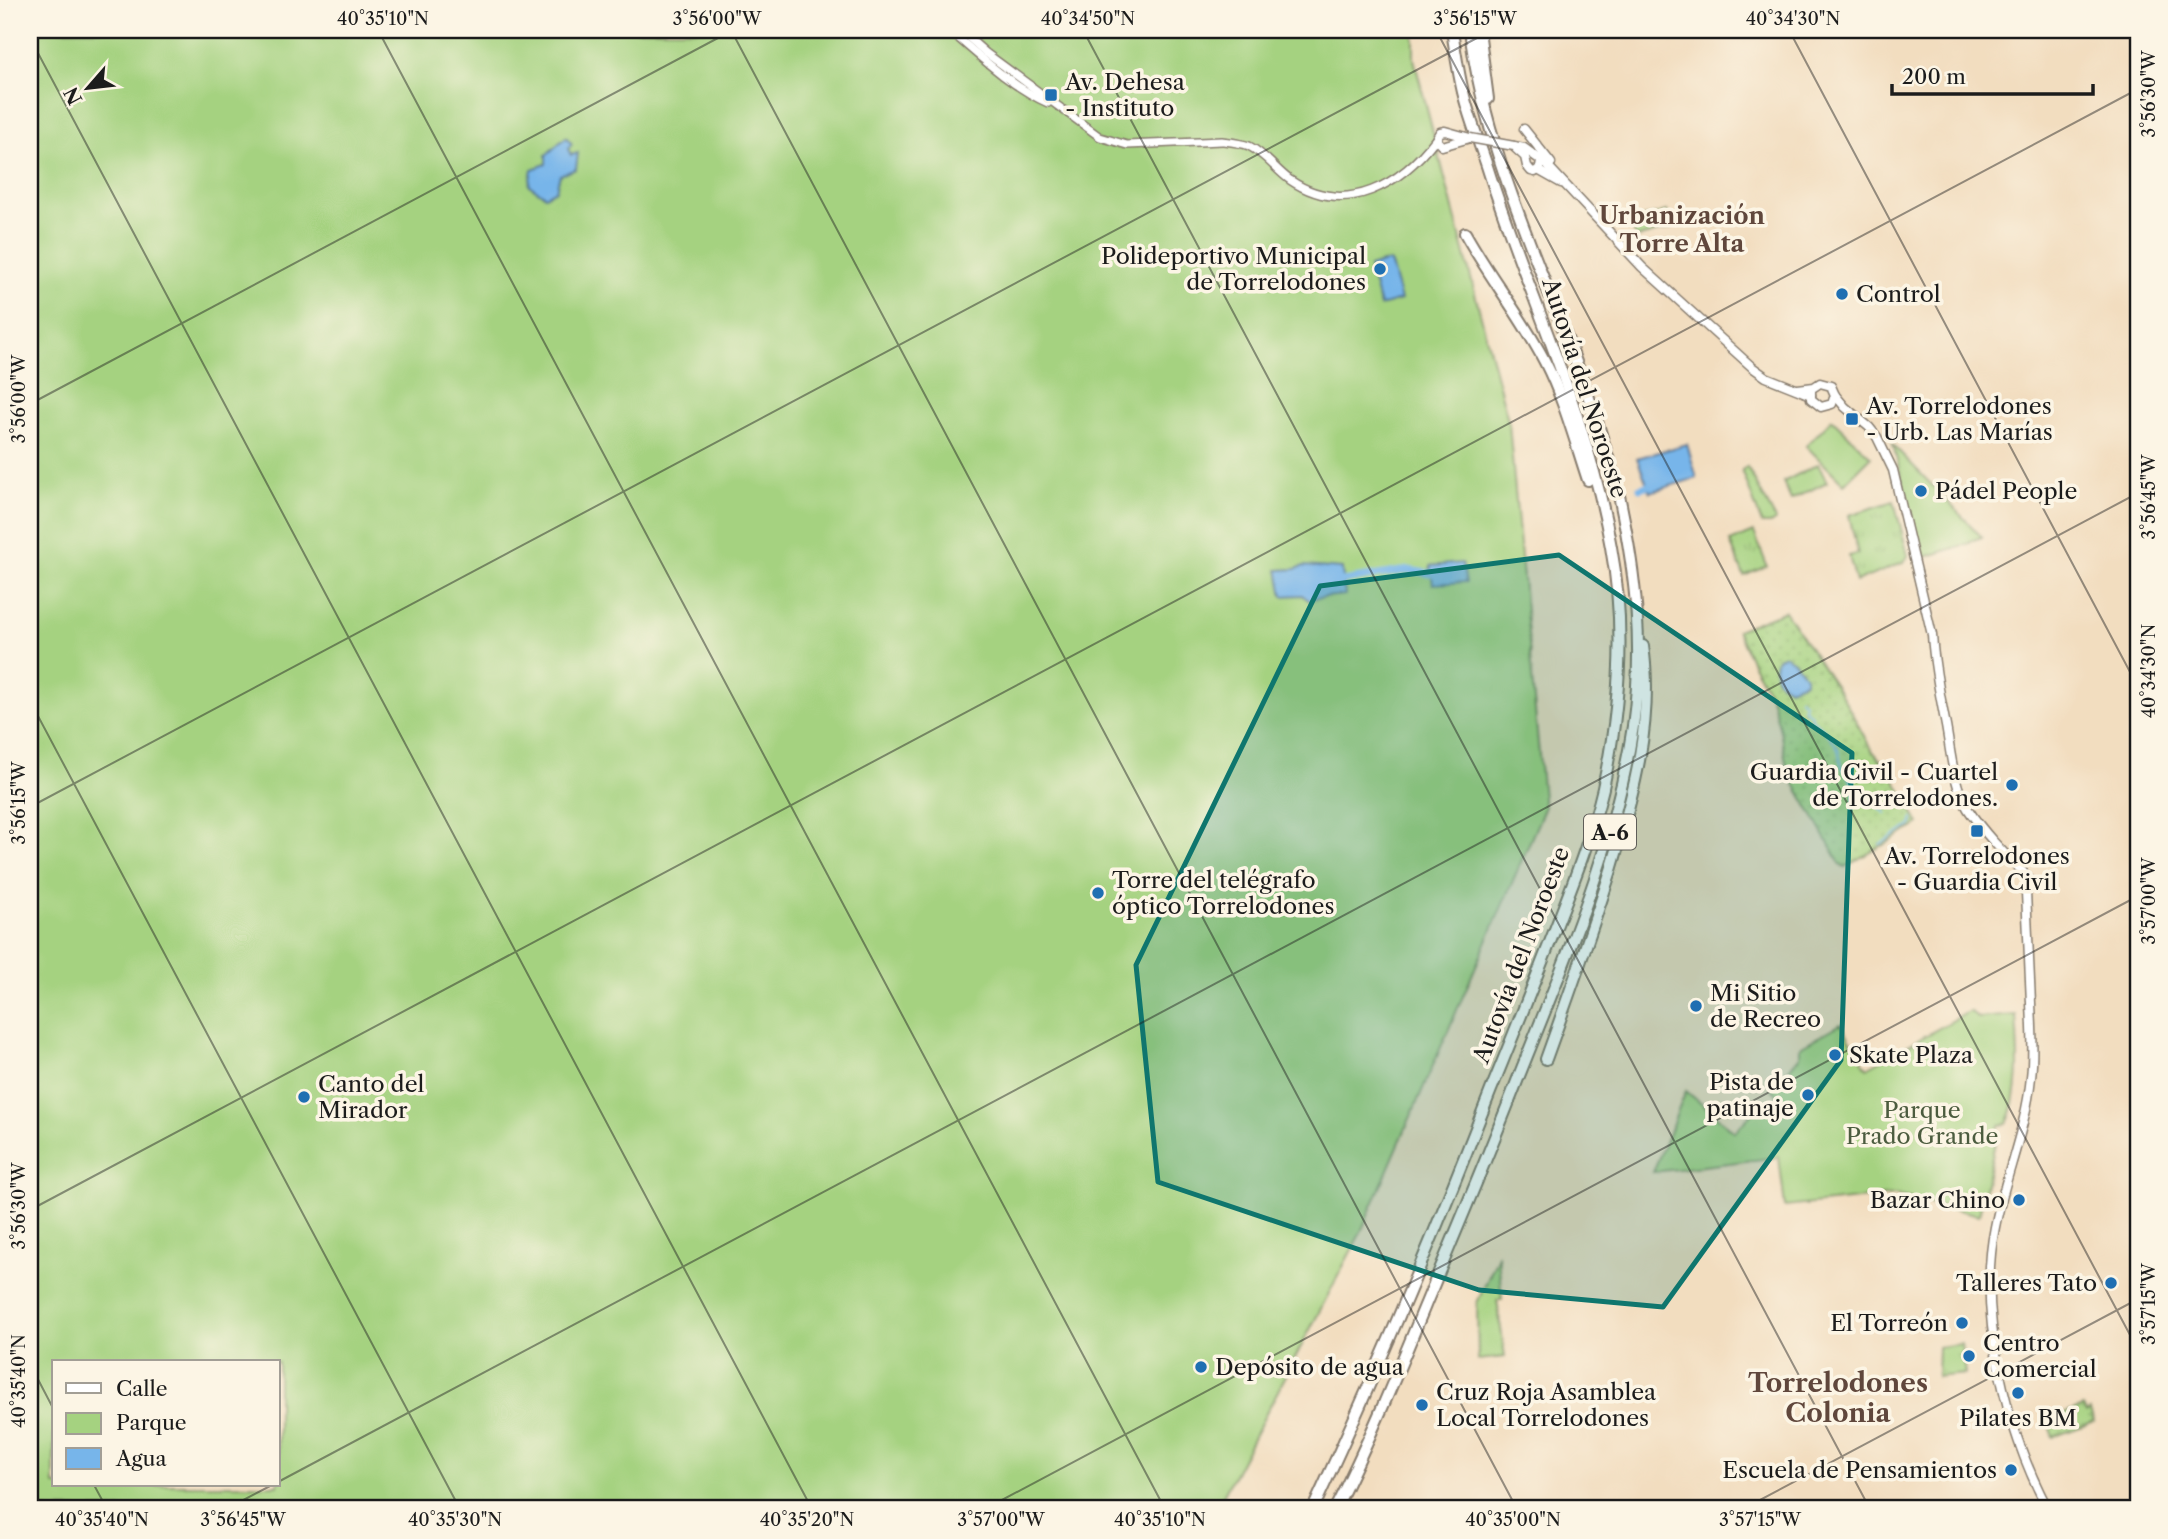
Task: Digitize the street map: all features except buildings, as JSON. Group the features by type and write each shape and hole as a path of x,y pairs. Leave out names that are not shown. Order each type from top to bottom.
{"highway":[{"name":"Autovía del Noroeste","path":"1313,1509 1396,1322 1584,855 1602,792 1614,732 1620,661 1618,602 1612,549 1601,499 1578,420 1500,206 1463,94 1452,30"},
{"name":"Autovía del Noroeste","path":"1335,1509 1361,1457 1491,1149 1586,905 1620,794 1633,725 1637,685 1637,604 1633,566 1619,494 1596,416 1522,220 1491,127 1478,82 1470,30"},
{"path":"1479,30 1491,127"},
{"path":"1465,233 1550,372 1612,549"},
{"path":"1546,1059 1598,911 1625,825 1635,780 1643,731 1647,669 1637,604"}],"main road":[{"path":"1524,129 1576,190 1580,201"},
{"path":"1459,137 1447,146 1442,146 1438,143 1437,136 1443,131 1459,137 1524,148 1537,157 1642,267 1752,367 1774,381 1812,391"},
{"path":"1514,146 1525,157 1529,170 1538,170 1566,187"},
{"path":"1527,162 1531,157 1537,157"},
{"path":"1537,157 1541,165 1538,170"},
{"path":"1820,383 1828,384 1834,389 1834,399 1825,407 1817,406 1811,400 1812,391 1820,383"},
{"path":"1834,399 1877,437 1893,470 1932,635 1933,656 1954,771 1967,806 1998,847 2028,877 2026,892 2031,1076 2026,1115 1993,1237 1990,1307 1998,1364 2011,1414 2031,1476 2048,1509"}],"street":[{"path":"949,30 1027,92 1058,107"},
{"path":"960,30 986,53 1100,137 1127,145 1223,141 1248,146 1302,187 1334,197 1362,194 1377,189 1397,177 1423,155 1437,136"},
{"path":"1423,155 1442,146"}],"highlighted area":[{"path":"1559,555 1852,753 1841,1060 1663,1307 1479,1290 1158,1182 1136,965 1320,586"}],"green space":[{"path":"30,30 1414,30 1414,59 1509,424 1544,809 1360,1234 1216,1509 30,1509"},
{"path":"1667,211 1672,228 1636,238 1631,221"},
{"path":"1832,419 1871,457 1844,484 1806,446"},
{"name":"Pádel People","path":"1893,445 1982,537 1922,558"},
{"path":"1818,464 1827,482 1791,500 1783,482"},
{"path":"1747,467 1776,520 1770,524 1762,524 1742,470"},
{"path":"1894,501 1908,556 1902,563 1856,582 1849,556 1858,554 1849,515"},
{"path":"1754,532 1767,566 1744,576 1730,542"},
{"path":"1785,611 1844,699 1871,749 1892,774 1919,824 1845,867 1841,865 1788,772 1771,697 1737,630"},
{"name":"Parque Prado Grande","path":"1970,1011 1978,1018 2016,1015 2018,1042 2015,1098 2007,1124 1999,1125 1979,1215 1895,1195 1785,1207 1779,1157 1653,1172 1686,1091 1735,1132 1760,1104 1769,1112 1781,1098 1772,1089 1800,1056 1800,1047 1841,1024 1867,1068"},
{"path":"1498,1256 1502,1299 1497,1300 1505,1357 1478,1360 1477,1303"},
{"path":"1961,1344 1965,1374 1937,1377 1938,1347"},
{"path":"2083,1407 2086,1413 2090,1411 2094,1422 2053,1437 2047,1420"}],"water":[{"path":"566,137 572,144 568,149 571,155 578,153 576,169 560,175 556,190 545,196 529,185 532,169 546,164 546,155"},
{"path":"1390,261 1401,300 1380,306 1369,267"},
{"path":"1687,444 1697,478 1650,492 1637,458"},
{"path":"1462,563 1466,582 1433,584 1430,566"},
{"path":"1304,566 1342,569 1345,595 1315,598 1310,601 1302,595 1283,596 1278,570"},
{"path":"1784,655 1793,660 1805,676 1805,682 1789,688 1778,680 1775,673 1777,658"}],"waterway":[{"path":"1640,488 1656,483"},
{"path":"1343,581 1408,570 1439,575"},
{"path":"1800,698 1812,720 1836,745 1843,768 1864,803 1877,805 1886,813"},
{"path":"1880,844 1911,826 1913,819"}],"place":[{"name":"Av. Dehesa - Instituto","path":"1051,95"},
{"name":"Polideportivo Municipal de Torrelodones","path":"1380,269"},
{"name":"Control","path":"1842,294"},
{"name":"Av. Torrelodones - Urb. Las Marías","path":"1852,419"},
{"name":"Pádel People","path":"1921,491"},
{"name":"Guardia Civil - Cuartel de Torrelodones.","path":"2012,785"},
{"name":"Av. Torrelodones - Guardia Civil","path":"1977,831"},
{"name":"Torre del telégrafo óptico Torrelodones","path":"1098,893"},
{"name":"Mi Sitio de Recreo","path":"1696,1006"},
{"name":"Skate Plaza","path":"1835,1055"},
{"name":"Pista de patinaje","path":"1808,1095"},
{"name":"Canto del Mirador","path":"304,1097"},
{"name":"Bazar Chino","path":"2019,1200"},
{"name":"Talleres Tato","path":"2111,1283"},
{"name":"El Torreón","path":"1962,1323"},
{"name":"Centro Comercial","path":"1969,1356"},
{"name":"Depósito de agua","path":"1201,1367"},
{"name":"Pilates BM","path":"2018,1393"},
{"name":"Cruz Roja Asamblea Local Torrelodones","path":"1422,1405"},
{"name":"Escuela de Pensamientos","path":"2011,1470"}],"district":[{"name":"Urbanización Torre Alta","path":"1682,229"},
{"name":"Torrelodones Colonia","path":"1838,1398"}]}
